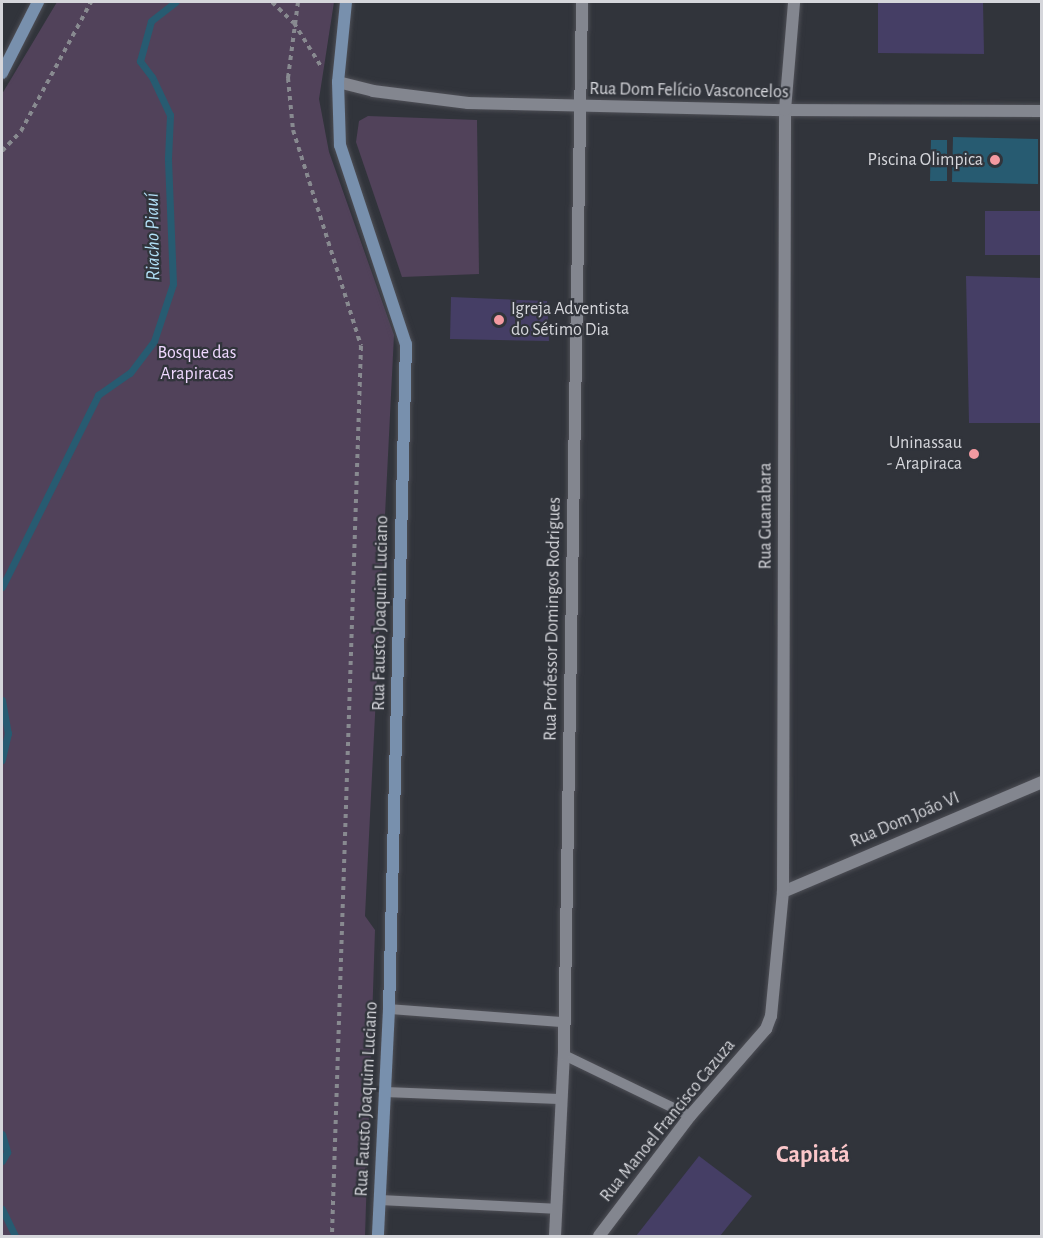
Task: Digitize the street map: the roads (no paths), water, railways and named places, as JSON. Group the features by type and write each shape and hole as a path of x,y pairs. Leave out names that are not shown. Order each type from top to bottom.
{"street":[{"path":"2,73 38,2"},
{"name":"Rua Fausto Joaquim Luciano","path":"346,2 338,82 340,145 406,344 389,1009 378,1236"},
{"name":"Rua Professor Domingos Rodrigues","path":"555,1236 560,1099 564,1055 582,2"},
{"name":"Rua Guanabara","path":"766,1029 783,892 785,110 794,2"},
{"name":"Rua Dom Felício Vasconcelos","path":"338,82 374,92 468,103 785,110 1041,111"},
{"name":"Rua Dom João VI","path":"783,892 1041,782"},
{"name":"Rua Manoel Francisco Cazuza","path":"599,1236 690,1116 766,1029"}],"lane":[{"path":"389,1009 563,1022"},
{"path":"564,1055 690,1116"},
{"path":"384,1092 560,1099"},
{"path":"380,1200 555,1209"}],"water":[{"name":"Piscina Olimpica","path":"953,137 1038,139 1038,184 952,182"},
{"path":"931,140 947,140 947,181 930,181"}],"waterway":[{"name":"Riacho Piauí","path":"2,587 98,395 130,373 154,341 173,284 168,158 170,115 152,77 140,61 151,21 175,2"},
{"name":"Riacho Piauí","path":"2,700 8,733 2,760"},
{"name":"Riacho Piauí","path":"2,1134 7,1152 2,1161"},
{"name":"Riacho Piauí","path":"2,1209 15,1236"}],"place":[{"name":"Piscina Olimpica","path":"995,160"},
{"name":"Igreja Adventista do Sétimo Dia","path":"499,320"},
{"name":"Uninassau - Arapiraca","path":"974,454"}],"district":[{"name":"Capiatá","path":"813,1156"}],"park label":[{"name":"Bosque das Arapiracas","path":"197,364"}]}
